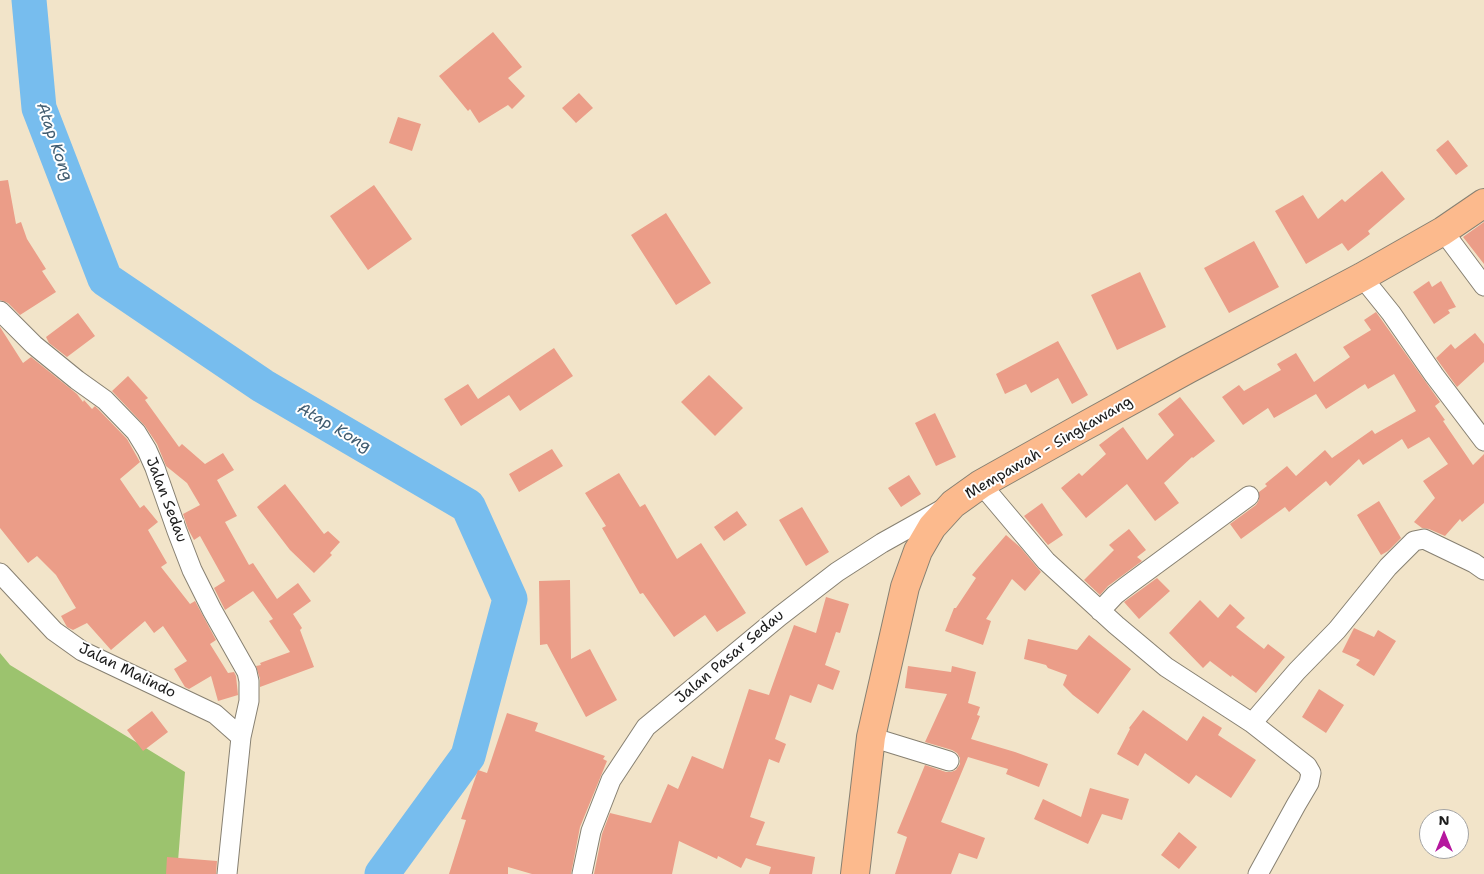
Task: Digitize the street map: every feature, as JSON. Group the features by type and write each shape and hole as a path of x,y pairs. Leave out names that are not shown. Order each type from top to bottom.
{"highway":[{"name":"Mempawah - Singkawang","path":"855,874 871,737 905,587 918,551 932,527 953,504 981,484 1188,369 1362,278 1443,231 1484,203"}],"street":[{"path":"1443,231 1484,286"},
{"path":"1362,278 1391,313 1434,375 1484,441"},
{"name":"Jalan Sedau","path":"0,311 34,344 77,380 105,400 136,432 147,450 192,570 247,672 249,700 241,736 227,874"},
{"path":"981,484 1046,561 1100,611 1166,667 1252,723 1307,766 1311,774 1309,783 1258,874"},
{"path":"1100,611 1115,595 1249,496"},
{"name":"Jalan Pasar Sedau","path":"582,874 591,831 611,780 646,727 780,616 837,572 882,543 953,504"},
{"path":"1252,723 1297,671 1337,630 1388,567 1414,541 1424,539 1481,563"},
{"name":"Jalan Malindo","path":"0,573 54,631 82,651 215,714 241,736"},
{"path":"871,737 949,761"}],"green space":[{"path":"0,653 10,665 185,772 177,874 0,874"}],"building":[{"path":"493,32 522,67 508,78 525,96 512,109 508,105 479,123 470,109 468,111 439,76"},
{"path":"579,93 593,108 576,123 562,108"},
{"path":"398,117 421,124 412,151 389,143"},
{"path":"1448,140 1468,166 1456,175 1436,150"},
{"path":"1382,171 1405,199 1368,231 1370,234 1348,251 1342,243 1306,264 1275,211 1303,195 1318,219 1342,199 1345,202"},
{"path":"8,180 16,224 21,222 27,239 46,269 42,271 56,292 20,315 8,303 0,300 0,181"},
{"path":"374,185 412,239 368,270 330,216"},
{"path":"666,213 711,283 676,305 631,235"},
{"path":"1484,222 1484,264 1463,237"},
{"path":"1254,241 1279,287 1229,313 1204,268"},
{"path":"1140,272 1166,327 1117,350 1091,295"},
{"path":"1429,281 1432,287 1441,281 1456,307 1448,310 1450,313 1434,324 1413,292"},
{"path":"1376,312 1440,402 1435,406 1473,465 1484,454 1484,503 1462,522 1460,519 1445,536 1422,528 1414,522 1435,498 1423,481 1448,464 1429,437 1408,449 1402,439 1363,465 1359,459 1330,486 1326,481 1289,512 1285,507 1241,539 1230,524 1256,505 1259,500 1259,492 1267,486 1265,484 1287,466 1296,476 1325,450 1332,458 1372,430 1375,434 1416,411 1394,374 1368,389 1365,384 1326,409 1316,394 1274,418 1268,408 1243,425 1222,397 1239,385 1244,391 1281,370 1277,364 1296,353 1314,382 1350,357 1343,347 1371,330 1364,320"},
{"path":"78,313 95,336 67,357 49,343 46,337"},
{"path":"0,327 23,363 31,357 77,394 92,409 95,406 127,439 140,462 120,479 140,508 144,505 158,522 148,530 167,563 161,567 190,604 195,601 216,640 210,644 228,673 234,672 236,676 238,695 218,701 211,676 189,689 185,687 174,669 187,661 163,626 154,633 145,621 111,650 87,623 73,630 67,627 61,616 76,608 56,575 37,556 28,563 0,528"},
{"path":"1475,333 1484,344 1484,362 1457,387 1436,358 1451,344 1455,349"},
{"path":"1058,341 1088,395 1072,404 1058,378 1031,393 1026,384 1005,394 996,374"},
{"path":"554,348 573,376 520,411 509,395 461,426 444,399 468,384 478,399"},
{"path":"709,375 743,408 715,436 681,402"},
{"path":"128,376 148,398 145,400 179,447 182,444 205,464 223,453 234,470 217,480 237,516 225,522 249,565 253,563 277,599 298,583 311,601 293,614 302,628 300,630 314,667 260,687 256,666 290,652 269,621 273,619 253,591 225,610 214,588 225,581 200,536 194,540 183,514 200,505 187,483 166,466 157,444 145,426 112,391"},
{"path":"1180,397 1215,441 1192,457 1164,483 1179,503 1155,521 1127,484 1086,518 1061,488 1079,473 1082,476 1106,454 1099,445 1123,427 1147,460 1174,435 1158,414"},
{"path":"935,413 956,457 936,466 915,423"},
{"path":"552,449 563,466 519,492 509,474"},
{"path":"619,473 640,507 645,504 677,559 701,543 746,613 717,632 705,615 674,637 643,593 640,594 602,528 606,526 585,493"},
{"path":"909,475 921,494 901,507 888,488"},
{"path":"285,484 324,534 328,531 340,542 330,553 332,555 314,573 290,550 257,507"},
{"path":"1379,501 1401,538 1381,555 1357,515"},
{"path":"1042,503 1063,535 1048,545 1024,516"},
{"path":"802,507 829,552 806,566 779,520"},
{"path":"737,511 747,525 724,541 714,527"},
{"path":"1129,529 1146,550 1137,557 1142,561 1108,586 1100,595 1084,580 1114,550 1109,545"},
{"path":"1006,535 1020,547 1041,572 1025,591 1012,579 986,619 991,621 983,645 945,631 954,608 956,608 976,578 972,575"},
{"path":"1157,578 1170,591 1139,619 1124,602"},
{"path":"570,580 571,659 590,649 617,700 586,717 547,644 540,645 539,581"},
{"path":"826,597 849,604 840,633 836,632 825,665 840,671 833,690 818,684 811,703 790,695 775,739 786,744 779,763 769,759 750,817 765,822 756,845 815,857 812,874 769,874 771,867 746,858 741,868 718,856 717,859 679,841 672,874 594,874 602,834 610,813 651,823 668,784 678,789 692,756 723,769 749,689 769,695 794,625 816,633"},
{"path":"1200,600 1218,618 1230,604 1245,618 1236,627 1264,649 1268,644 1285,657 1256,693 1210,661 1203,668 1169,633"},
{"path":"1354,628 1374,637 1378,630 1396,641 1374,676 1356,665 1360,660 1342,652"},
{"path":"1089,635 1131,669 1098,714 1063,685 1067,675 1048,668 1046,665 1024,659 1028,639 1077,650"},
{"path":"908,666 951,672 952,666 976,672 968,703 980,707 977,715 980,716 971,739 1048,764 1039,787 1006,774 1008,769 968,757 941,822 985,838 977,859 959,853 951,874 895,874 907,837 897,833 925,765 951,772 956,770 960,764 960,758 957,753 925,742 947,694 905,688"},
{"path":"1319,689 1344,705 1326,733 1302,717"},
{"path":"1143,710 1187,741 1203,716 1222,728 1218,735 1256,760 1231,798 1196,775 1189,784 1145,753 1138,766 1117,754 1129,728"},
{"path":"152,711 168,732 143,751 127,730"},
{"path":"507,713 538,723 535,731 605,756 603,759 607,761 580,827 571,874 532,874 508,867 508,874 449,874 466,820 461,819 478,770 487,773"},
{"path":"1090,788 1129,799 1122,820 1102,814 1088,844 1034,819 1043,799 1081,817"},
{"path":"1179,832 1197,847 1179,869 1161,855"},
{"path":"167,857 217,861 216,874 166,874"}],"waterway":[{"name":"Atap Kong","path":"29,0 39,108 105,279 263,386 468,506 510,599 468,756 382,874"}]}
